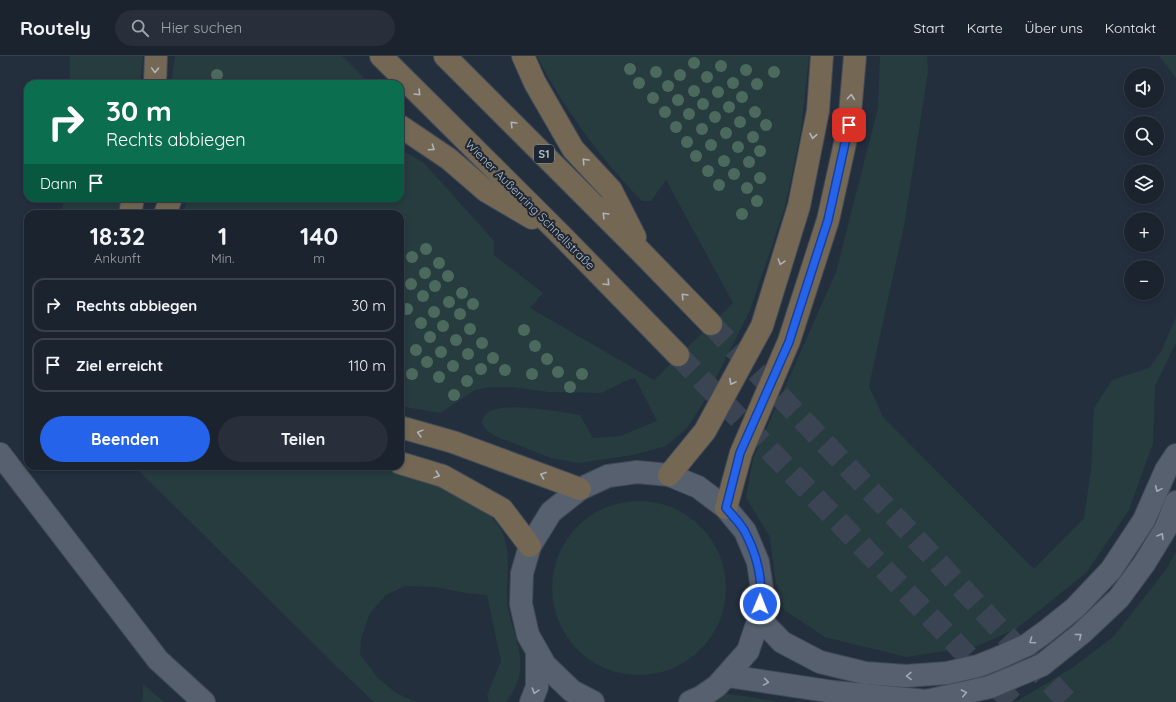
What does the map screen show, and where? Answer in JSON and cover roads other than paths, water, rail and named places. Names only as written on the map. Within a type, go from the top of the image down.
[{"type":"highway","points":[[155,80],[156,56]]},
{"type":"highway","name":"Wiener Außenring Schnellstraße","points":[[380,56],[678,355]]},
{"type":"highway","name":"S1","points":[[445,56],[711,324]]},
{"type":"highway","points":[[522,56],[535,83],[574,149],[611,190],[642,253]]},
{"type":"highway","points":[[669,475],[705,431],[762,326],[799,206],[818,111],[822,56]]},
{"type":"highway","points":[[726,508],[740,453],[789,342],[828,220],[849,125],[855,56]]},
{"type":"highway","points":[[404,129],[449,159],[486,191],[560,235]]},
{"type":"highway","points":[[404,428],[453,442],[580,489]]},
{"type":"highway","points":[[404,464],[443,476],[502,509],[530,546]]},
{"type":"main road","points":[[0,454],[158,660],[204,702]]},
{"type":"main road","points":[[759,618],[782,642],[820,662],[865,673],[906,676],[947,673],[996,660],[1027,645],[1045,632],[1075,608],[1111,570],[1144,520],[1166,470],[1176,455]]},
{"type":"main road","points":[[593,702],[572,691],[545,665],[528,636],[521,604],[522,573],[530,546],[551,512],[580,489],[608,476],[637,472],[669,475],[698,487],[726,508],[745,531],[758,562],[762,589],[759,618],[748,651],[728,676],[701,698],[690,702]]},
{"type":"main road","points":[[728,676],[834,692],[926,701],[990,687],[1042,665],[1082,633],[1119,598],[1152,552],[1166,528],[1176,502]]},
{"type":"main road","points":[[531,702],[537,687],[537,652]]},
{"type":"tunnel","points":[[711,324],[902,524],[1068,702]]},
{"type":"tunnel","points":[[678,355],[1012,702]]}]
